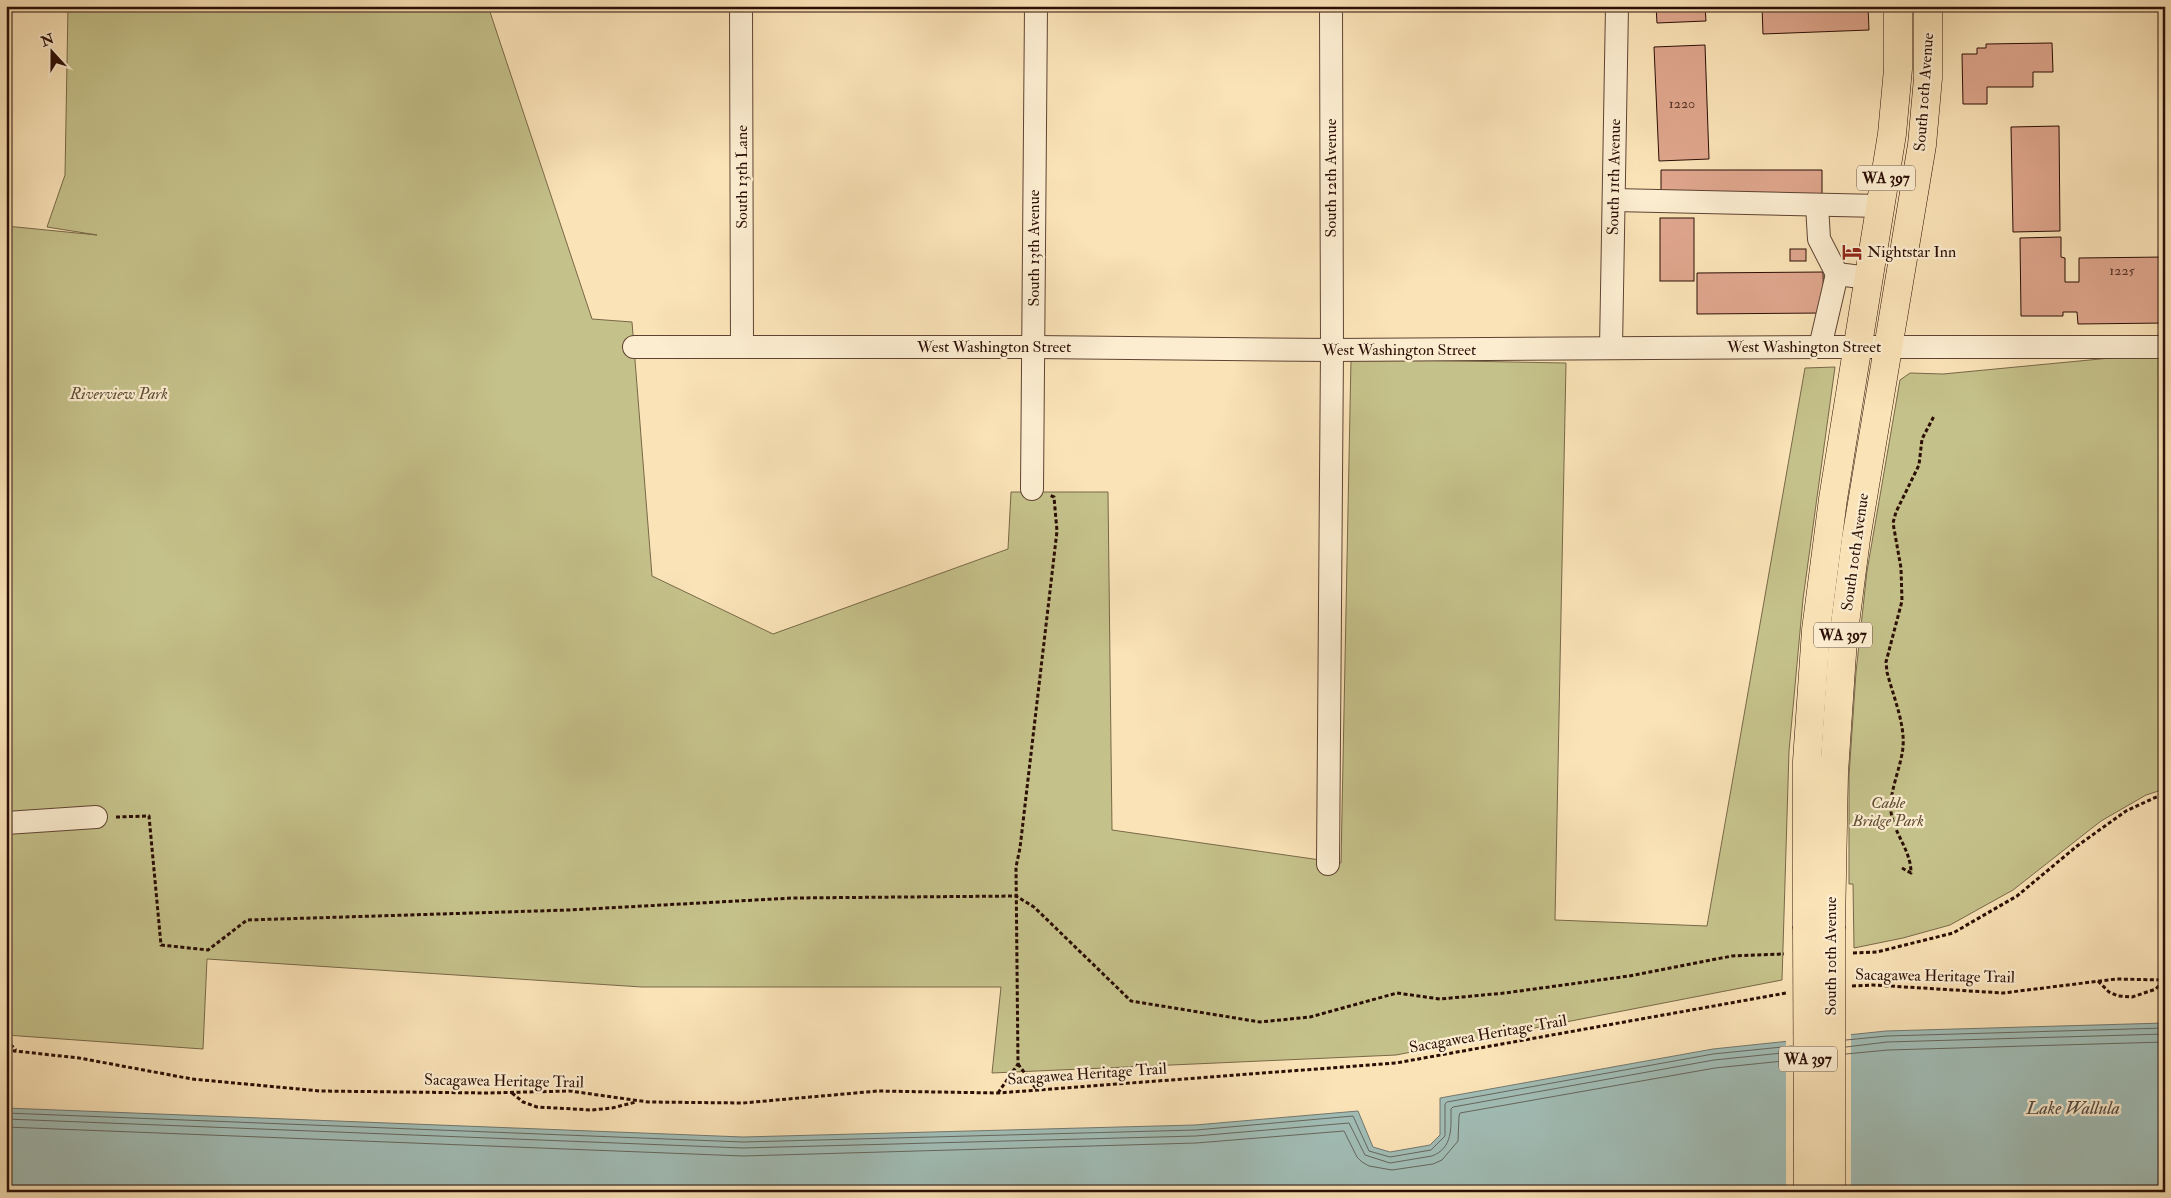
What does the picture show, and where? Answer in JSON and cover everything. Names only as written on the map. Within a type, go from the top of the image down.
[{"type":"main road","name":"South 10th Avenue","points":[[1831,1192],[1819,926],[1807,761],[1813,663],[1826,547],[1881,206],[1896,100],[1898,6]]},
{"type":"main road","name":"South 10th Avenue","points":[[1808,1192],[1819,926],[1834,773],[1840,672],[1855,547],[1922,144],[1928,78],[1928,6]]},
{"type":"street","name":"South 13th Lane","points":[[741,6],[742,347]]},
{"type":"street","name":"South 13th Avenue","points":[[1032,489],[1036,6]]},
{"type":"street","name":"South 12th Avenue","points":[[1328,864],[1332,350],[1331,6]]},
{"type":"street","name":"South 11th Avenue","points":[[1611,348],[1617,6]]},
{"type":"street","points":[[1614,200],[1881,206]]},
{"type":"street","points":[[1817,204],[1819,240],[1837,274],[1820,346]]},
{"type":"street","points":[[1837,274],[1869,278]]},
{"type":"street","name":"West Washington Street","points":[[634,347],[1034,347],[1332,350],[1820,346],[2165,347]]},
{"type":"street","points":[[6,824],[96,817]]},
{"type":"path","points":[[1902,868],[1911,873],[1908,855],[1896,830],[1891,809],[1901,760],[1902,734],[1886,672],[1886,662],[1902,601],[1901,568],[1893,523],[1898,507],[1919,465],[1922,439],[1934,416]]},
{"type":"path","points":[[998,1094],[1018,1064],[1016,867],[1024,816],[1057,531],[1054,497],[1032,489]]},
{"type":"path","points":[[1849,953],[1877,952],[1953,933],[2017,896],[2077,846],[2126,811],[2165,794]]},
{"type":"path","points":[[96,817],[149,816],[161,944],[208,950],[247,920],[569,910],[793,898],[1016,896],[1034,907],[1131,1001],[1260,1022],[1310,1017],[1397,993],[1440,998],[1505,993],[1629,976],[1732,956],[1792,954]]},
{"type":"path","name":"Sacagawea Heritage Trail","points":[[1847,986],[2002,993],[2116,978],[2164,980]]},
{"type":"path","points":[[2097,981],[2118,996],[2132,997],[2156,989],[2164,980]]},
{"type":"path","name":"Sacagawea Heritage Trail","points":[[6,1050],[79,1058],[192,1079],[320,1092],[512,1093],[570,1091],[638,1101],[743,1103],[878,1091],[998,1094],[1396,1063],[1792,992]]},
{"type":"path","points":[[6,1040],[17,1051]]},
{"type":"path","points":[[1018,1064],[1037,1090]]},
{"type":"path","points":[[512,1093],[523,1102],[546,1107],[592,1110],[612,1108],[638,1101]]},
{"type":"green space","name":"Riverview Park","points":[[68,6],[488,6],[592,319],[632,322],[652,576],[773,634],[1008,549],[1011,492],[1108,492],[1112,830],[1341,863],[1351,359],[1566,363],[1555,920],[1707,926],[1805,368],[1835,367],[1803,599],[1789,751],[1782,980],[1396,1055],[992,1073],[1001,987],[642,987],[207,959],[203,1049],[6,1035],[6,226],[97,235],[47,227],[65,175]]},
{"type":"green space","name":"Cable Bridge Park","points":[[2121,357],[2165,357],[2165,789],[2146,795],[2101,821],[2013,890],[1950,925],[1903,938],[1854,948],[1853,884],[1849,884],[1849,776],[1856,672],[1867,571],[1900,380],[1910,373],[1943,374]]},
{"type":"water","name":"Lake Wallula","points":[[2165,1023],[2165,1192],[6,1192],[6,1108],[743,1137],[1195,1125],[1358,1111],[1373,1147],[1390,1152],[1430,1145],[1440,1135],[1440,1098],[1713,1049],[1886,1031]]},
{"type":"pier","points":[[1851,1032],[1851,1192],[1786,1192],[1786,1039]]},
{"type":"building","points":[[1656,6],[1705,6],[1706,21],[1657,23]]},
{"type":"building","points":[[1762,6],[1868,6],[1869,30],[1763,34]]},
{"type":"building","points":[[2052,43],[2053,72],[2033,72],[2033,87],[1987,87],[1987,104],[1963,104],[1962,54],[1977,54],[1977,48],[1986,48],[1986,44]]},
{"type":"building","points":[[1705,45],[1709,159],[1659,161],[1654,47]]},
{"type":"building","points":[[2059,126],[2060,231],[2013,232],[2011,127]]},
{"type":"building","points":[[1661,170],[1822,170],[1822,196],[1661,197]]},
{"type":"building","points":[[1660,218],[1694,218],[1694,281],[1660,281]]},
{"type":"building","points":[[2061,237],[2061,257],[2065,258],[2065,282],[2079,282],[2079,258],[2165,257],[2165,323],[2078,324],[2077,312],[2063,312],[2063,316],[2021,316],[2020,238]]},
{"type":"building","points":[[1790,249],[1806,249],[1806,261],[1790,261]]},
{"type":"building","points":[[1823,272],[1824,313],[1697,314],[1697,273]]},
{"type":"place","name":"Nightstar Inn","points":[[1852,252]]}]
